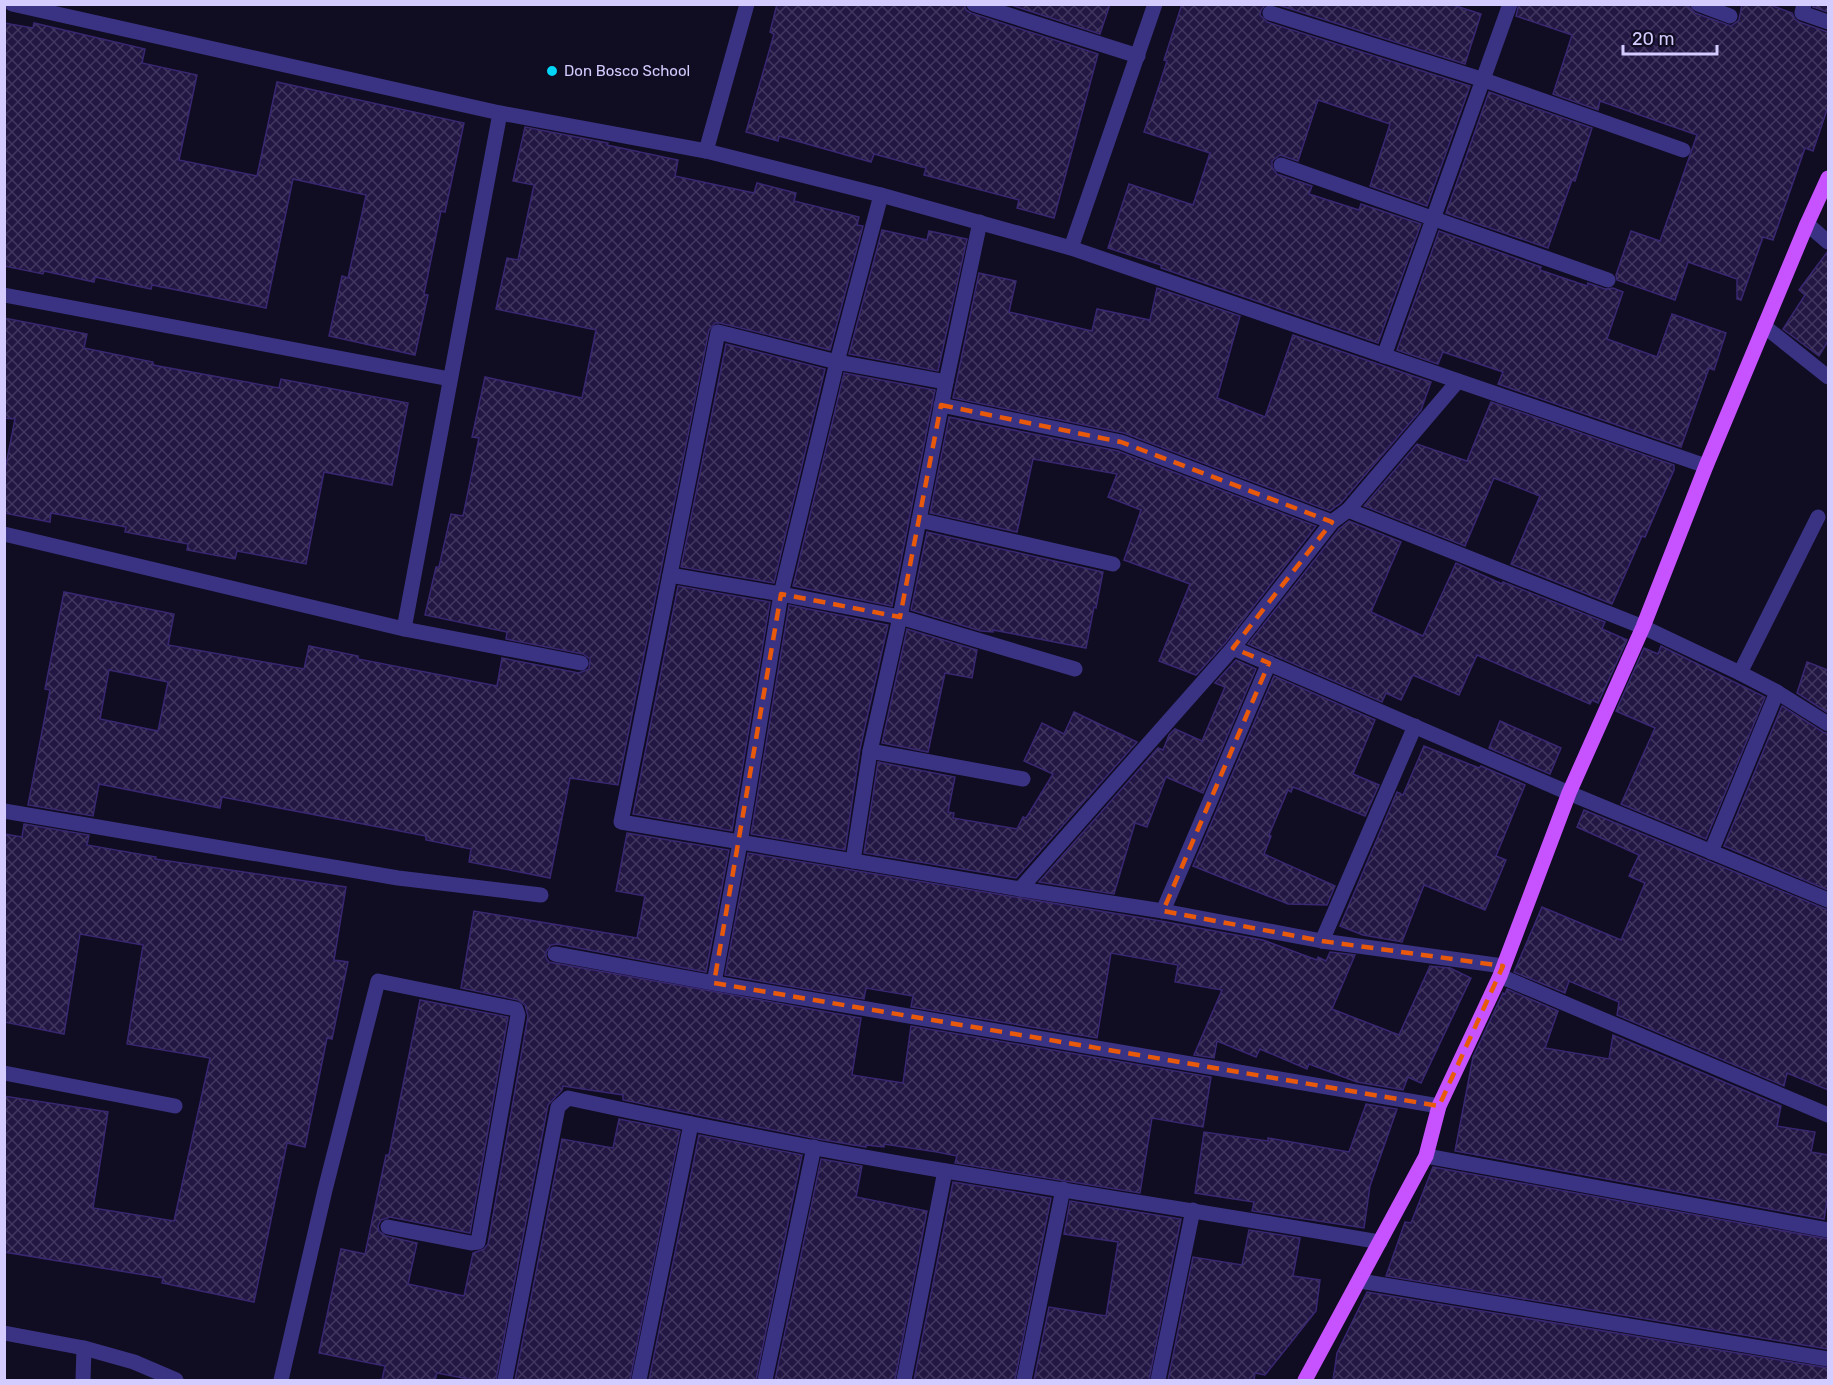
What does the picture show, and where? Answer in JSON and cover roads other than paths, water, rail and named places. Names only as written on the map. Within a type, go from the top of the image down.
[{"type":"main road","points":[[1305,1380],[1426,1156],[1439,1106],[1502,971],[1569,793],[1643,627],[1706,466],[1828,178]]},
{"type":"street","points":[[12,4],[500,112],[706,151],[881,195],[1071,248],[1706,466]]},
{"type":"street","points":[[706,151],[747,4]]},
{"type":"street","points":[[1071,248],[1155,4]]},
{"type":"street","points":[[1384,356],[1510,4]]},
{"type":"street","points":[[1698,4],[1730,15]]},
{"type":"street","points":[[1804,4],[1802,13],[1828,22]]},
{"type":"street","points":[[978,5],[1138,56]]},
{"type":"street","points":[[1270,13],[1484,80],[1683,150]]},
{"type":"street","points":[[404,629],[500,112]]},
{"type":"street","points":[[1281,165],[1608,280]]},
{"type":"street","points":[[714,983],[740,843],[781,594],[837,362],[881,195]]},
{"type":"street","points":[[853,861],[870,751],[900,617],[941,405],[980,222]]},
{"type":"street","points":[[1807,224],[1828,242]]},
{"type":"street","points":[[4,295],[450,379]]},
{"type":"street","points":[[1764,326],[1828,377]]},
{"type":"street","points":[[946,382],[837,362],[718,332],[621,822],[1020,890],[1163,911],[1322,941],[1502,971],[1828,1115]]},
{"type":"street","points":[[1020,890],[1233,648],[1332,522],[1348,510],[1458,381]]},
{"type":"street","points":[[941,405],[1121,442],[1332,522]]},
{"type":"street","points":[[1348,510],[1643,627],[1777,692],[1828,724]]},
{"type":"street","points":[[1740,673],[1818,517]]},
{"type":"street","points":[[920,520],[1113,564]]},
{"type":"street","points":[[4,534],[404,629],[581,663]]},
{"type":"street","points":[[670,575],[900,617],[1075,669]]},
{"type":"street","points":[[1233,648],[1569,793],[1828,900]]},
{"type":"street","points":[[1163,911],[1269,663]]},
{"type":"street","points":[[1711,852],[1777,692]]},
{"type":"street","points":[[1322,941],[1415,726]]},
{"type":"street","points":[[870,751],[1023,779]]},
{"type":"street","points":[[4,811],[398,878],[541,895]]},
{"type":"street","points":[[555,954],[1439,1106]]},
{"type":"street","points":[[281,1380],[325,1190],[378,981],[514,1008],[518,1012],[478,1242],[388,1227]]},
{"type":"street","points":[[4,1073],[175,1106]]},
{"type":"street","points":[[505,1380],[558,1107],[568,1098],[691,1124],[945,1171],[1380,1242]]},
{"type":"street","points":[[639,1380],[691,1124]]},
{"type":"street","points":[[765,1380],[814,1147]]},
{"type":"street","points":[[1426,1156],[1828,1230]]},
{"type":"street","points":[[904,1380],[945,1171]]},
{"type":"street","points":[[1024,1380],[1063,1189]]},
{"type":"street","points":[[1158,1380],[1193,1210]]},
{"type":"street","points":[[1360,1281],[1828,1359]]},
{"type":"street","points":[[4,1333],[84,1348],[134,1362],[176,1380]]},
{"type":"street","points":[[83,1380],[84,1348]]},
{"type":"place","name":"Don Bosco School","points":[[552,71]]}]
